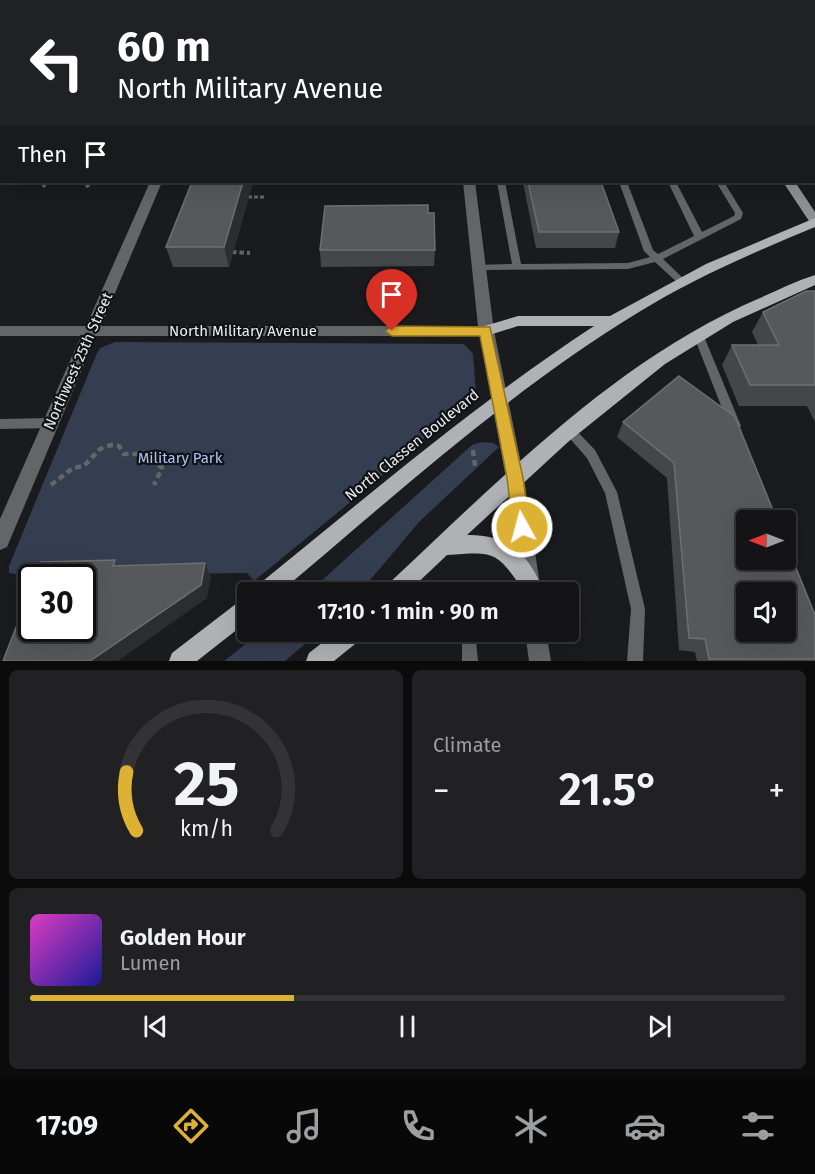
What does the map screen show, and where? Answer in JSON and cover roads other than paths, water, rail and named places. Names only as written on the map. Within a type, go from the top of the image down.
[{"type":"main road","points":[[790,183],[815,222]]},
{"type":"main road","name":"North Classen Boulevard","points":[[277,582],[500,400],[612,321],[682,282],[741,253],[815,222]]},
{"type":"main road","points":[[405,582],[569,430],[636,377],[698,334],[753,306],[815,280]]},
{"type":"main road","points":[[486,331],[518,321],[612,321]]},
{"type":"main road","points":[[443,546],[489,545],[507,552],[513,557],[527,582]]},
{"type":"main road","points":[[180,661],[237,616]]},
{"type":"main road","points":[[326,659],[342,642]]},
{"type":"street","name":"Northwest 25th Street","points":[[0,541],[156,183]]},
{"type":"street","points":[[469,183],[486,331],[515,478],[529,582]]},
{"type":"street","name":"North Military Avenue","points":[[0,331],[486,331]]},
{"type":"street","points":[[537,642],[540,661]]},
{"type":"lane","points":[[501,183],[517,267]]},
{"type":"lane","points":[[623,183],[649,251],[682,282]]},
{"type":"lane","points":[[672,183],[699,236]]},
{"type":"lane","points":[[478,267],[628,266],[656,259],[738,217],[739,213],[721,183]]},
{"type":"lane","points":[[698,334],[738,433]]},
{"type":"lane","points":[[0,424],[51,423]]},
{"type":"lane","points":[[569,430],[591,454],[610,492],[638,609],[635,661]]},
{"type":"lane","points":[[469,642],[470,661]]},
{"type":"park label","name":"Military Park","points":[[180,458]]}]
